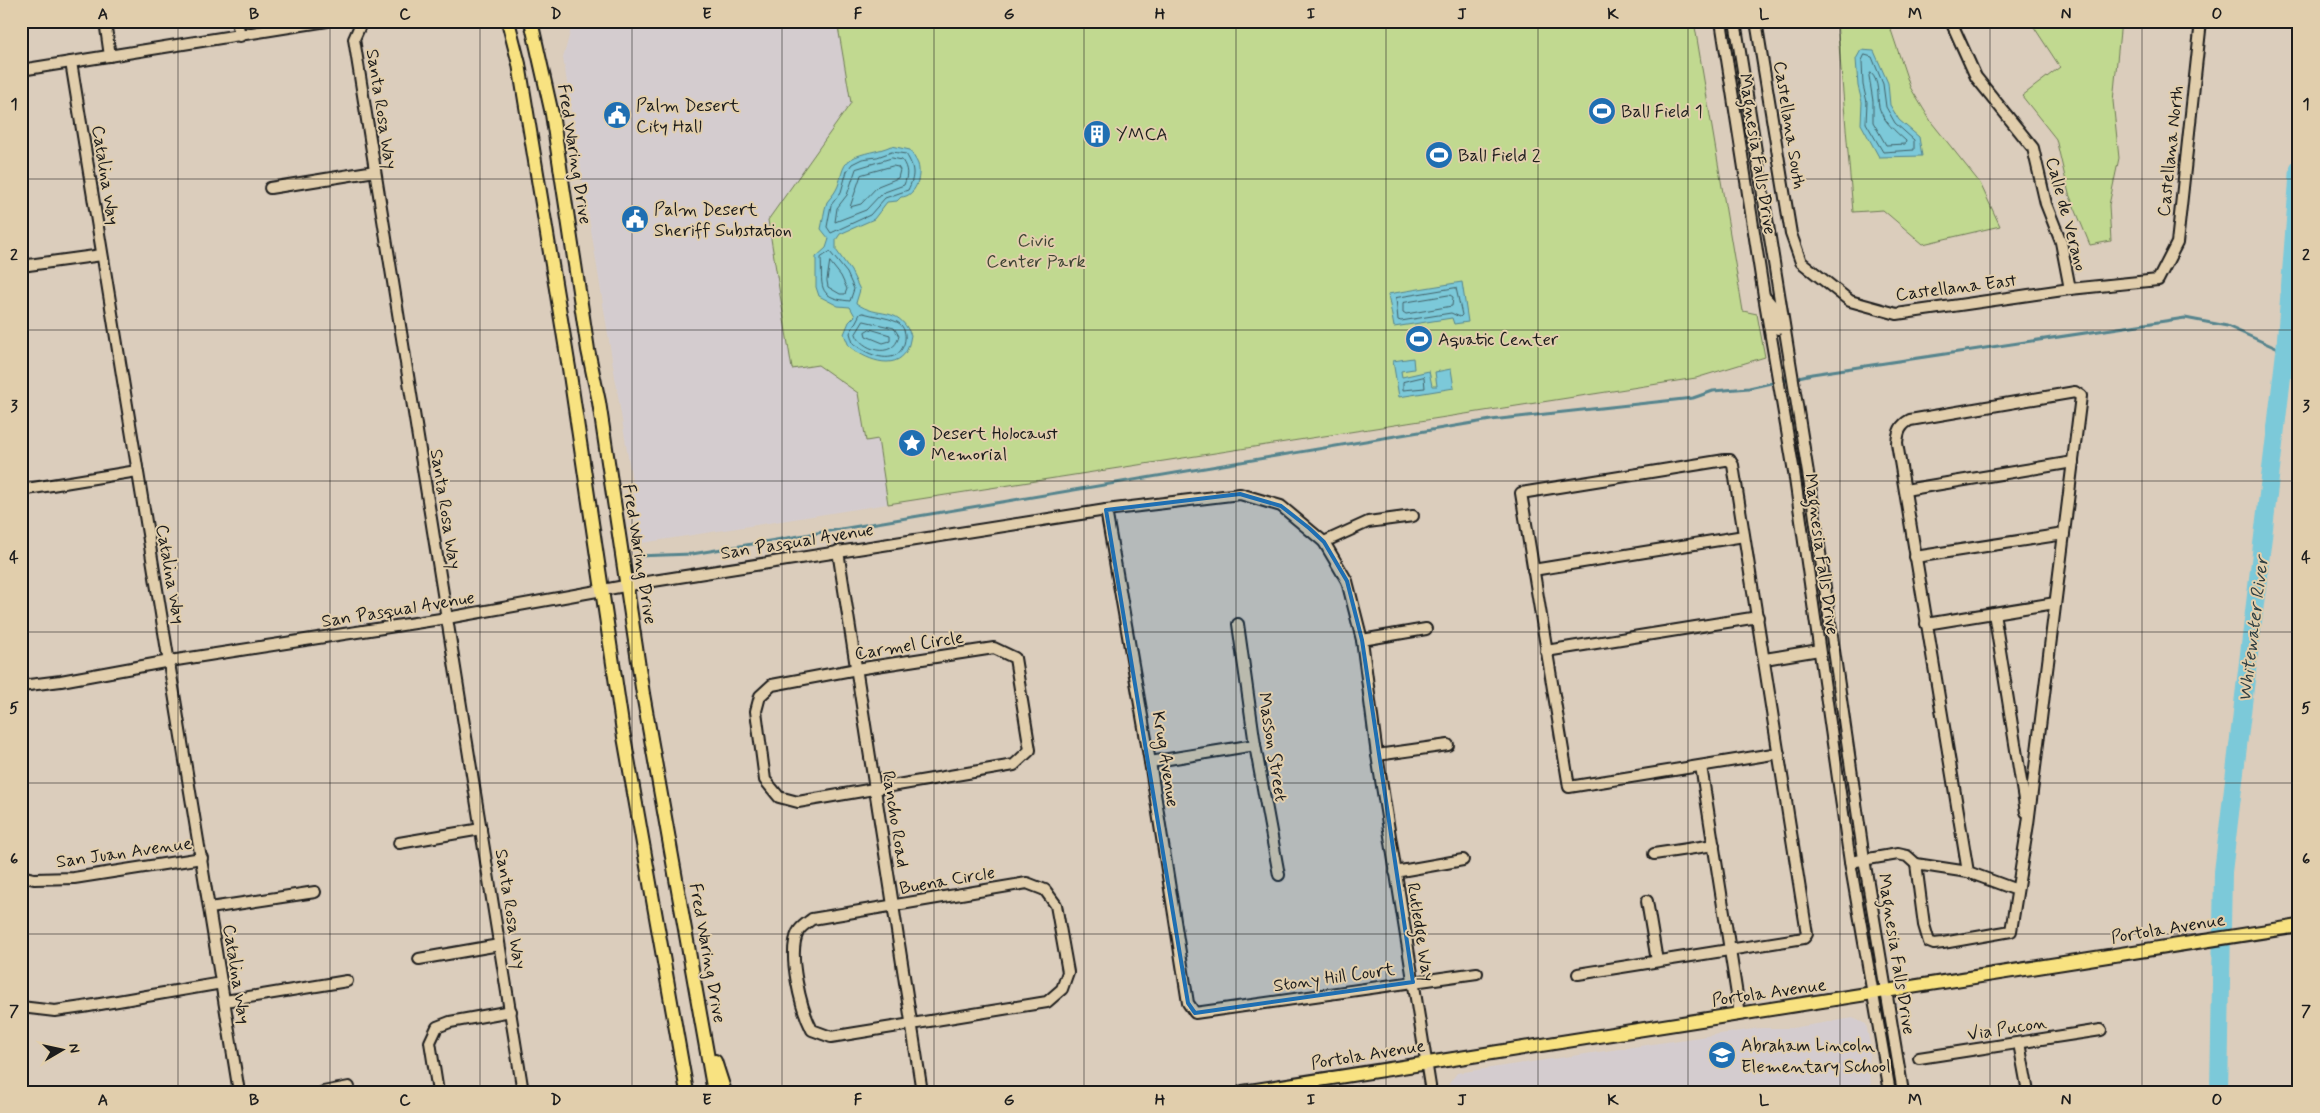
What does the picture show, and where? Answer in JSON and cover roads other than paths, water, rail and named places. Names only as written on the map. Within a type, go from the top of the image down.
[{"type":"main road","points":[[508,21],[522,82],[569,368],[623,731],[687,1092]]},
{"type":"main road","name":"Fred Waring Drive","points":[[531,21],[552,114],[643,694],[714,1092]]},
{"type":"main road","name":"Portola Avenue","points":[[1243,1092],[1292,1088],[1427,1062],[1886,992],[2299,926]]},
{"type":"main road","points":[[703,1022],[725,1092]]},
{"type":"street","points":[[105,21],[110,56]]},
{"type":"street","points":[[237,21],[240,36]]},
{"type":"street","points":[[21,70],[327,21]]},
{"type":"street","name":"Santa Rosa Way","points":[[362,21],[354,39],[523,1092]]},
{"type":"street","name":"Magnesia Falls Drive","points":[[1721,21],[1782,398],[1850,862],[1890,1092]]},
{"type":"street","name":"Magnesia Falls Drive","points":[[1735,21],[1835,648],[1864,859],[1903,1092]]},
{"type":"street","name":"Castellana South","points":[[1756,21],[1791,234]]},
{"type":"street","name":"Calle de Verano","points":[[1953,21],[1976,77],[2033,148],[2046,204],[2061,242],[2070,289]]},
{"type":"street","name":"Castellana North","points":[[2158,280],[2177,243],[2200,21]]},
{"type":"street","name":"Catalina Way","points":[[72,62],[239,1092]]},
{"type":"street","points":[[270,188],[375,171]]},
{"type":"street","name":"Castellana East","points":[[1791,234],[1801,262],[1850,300],[1897,314],[2070,289],[2158,280]]},
{"type":"street","points":[[21,266],[102,255]]},
{"type":"street","points":[[1764,296],[1772,305],[1781,344],[1789,355]]},
{"type":"street","points":[[1916,864],[1926,936],[1929,942],[1934,944],[2011,931],[2028,824],[2081,396],[2075,392],[1910,420],[1904,423],[1898,433],[1897,442],[1915,557],[1968,872]]},
{"type":"street","points":[[1578,974],[1804,938],[1807,934],[1765,658],[1744,536],[1734,465],[1730,460],[1520,493],[1569,787],[1779,753]]},
{"type":"street","points":[[1905,490],[2072,462]]},
{"type":"street","points":[[21,490],[137,471]]},
{"type":"street","name":"San Pasqual Avenue","points":[[21,686],[447,618],[627,585],[838,551],[1106,510],[1240,494],[1281,506],[1324,542],[1347,581],[1362,640],[1381,778]]},
{"type":"street","name":"Krug Avenue","points":[[1106,510],[1150,762],[1188,1003],[1195,1013]]},
{"type":"street","points":[[1324,542],[1368,522],[1413,516]]},
{"type":"street","points":[[1915,557],[2064,534]]},
{"type":"street","points":[[1533,570],[1744,536]]},
{"type":"street","name":"Rancho Road","points":[[838,551],[922,1092]]},
{"type":"street","points":[[1926,624],[2055,604]]},
{"type":"street","points":[[1994,614],[2028,824]]},
{"type":"street","points":[[1546,651],[1758,617]]},
{"type":"street","name":"Masson Street","points":[[1238,624],[1255,745],[1279,876]]},
{"type":"street","points":[[1362,640],[1426,629]]},
{"type":"street","name":"Carmel Circle","points":[[994,648],[1015,658],[1030,750],[1014,766],[876,789],[798,802],[779,797],[765,780],[756,711],[760,696],[772,685],[857,669],[994,648]]},
{"type":"street","points":[[1765,658],[1819,650]]},
{"type":"street","points":[[1150,762],[1255,745]]},
{"type":"street","points":[[1377,755],[1448,745]]},
{"type":"street","points":[[1701,766],[1740,1014]]},
{"type":"street","name":"Rutledge Way","points":[[1381,778],[1431,1092]]},
{"type":"street","points":[[400,843],[481,829]]},
{"type":"street","points":[[1654,854],[1714,845]]},
{"type":"street","points":[[1850,862],[1898,854],[1907,856],[1916,864],[1968,872],[2017,890]]},
{"type":"street","name":"San Juan Avenue","points":[[21,876],[34,879],[74,878],[202,858]]},
{"type":"street","points":[[1395,872],[1463,860]]},
{"type":"street","name":"Buena Circle","points":[[1027,883],[1044,890],[1056,905],[1068,972],[1062,989],[1046,1002],[910,1024],[831,1037],[812,1030],[804,1014],[793,949],[798,931],[812,919],[1027,883]]},
{"type":"street","points":[[210,908],[315,892]]},
{"type":"street","points":[[1647,901],[1657,961]]},
{"type":"street","points":[[419,959],[499,945]]},
{"type":"street","name":"Stony Hill Court","points":[[1195,1013],[1477,973]]},
{"type":"street","points":[[224,1002],[347,982]]},
{"type":"street","points":[[21,1007],[54,1011],[222,983]]},
{"type":"street","points":[[438,1092],[430,1042],[437,1027],[450,1022],[511,1011]]},
{"type":"street","name":"Via Pucon","points":[[1919,1058],[2101,1030]]},
{"type":"street","points":[[2019,1042],[2028,1092]]},
{"type":"street","points":[[323,1092],[349,1087]]},
{"type":"water","points":[[1861,50],[1874,51],[1888,83],[1890,105],[1899,120],[1919,137],[1922,156],[1879,157],[1861,124],[1862,102],[1858,86],[1856,59]]},
{"type":"water","points":[[891,146],[910,150],[917,162],[919,175],[914,190],[897,201],[887,202],[874,219],[840,234],[836,240],[836,250],[851,271],[860,290],[856,303],[872,311],[900,319],[906,325],[911,335],[908,348],[902,357],[895,361],[887,362],[870,359],[849,346],[844,334],[849,322],[855,316],[850,307],[838,306],[819,296],[816,287],[816,257],[826,248],[829,239],[821,229],[824,212],[827,202],[838,186],[847,162],[866,153]]},
{"type":"water","points":[[1462,282],[1468,322],[1454,324],[1452,318],[1394,327],[1388,294]]},
{"type":"water","points":[[1413,358],[1414,369],[1401,371],[1402,377],[1429,371],[1432,386],[1437,386],[1435,372],[1451,369],[1454,388],[1399,397],[1393,361]]},
{"type":"waterway","name":"Whitewater River","points":[[2219,1092],[2223,872],[2285,352],[2299,168]]},
{"type":"waterway","points":[[636,556],[692,554],[1491,420],[1693,398],[1713,391],[1749,388],[1812,374],[2185,318],[2227,326],[2285,352]]},
{"type":"place","name":"Ball Field 1","points":[[1602,111]]},
{"type":"place","name":"Palm Desert City Hall","points":[[617,115]]},
{"type":"place","name":"YMCA","points":[[1097,134]]},
{"type":"place","name":"Ball Field 2","points":[[1439,155]]},
{"type":"place","name":"Palm Desert Sheriff Substation","points":[[635,219]]},
{"type":"place","name":"Aquatic Center","points":[[1419,339]]},
{"type":"place","name":"Desert Holocaust Memorial","points":[[912,443]]},
{"type":"place","name":"Abraham Lincoln Elementary School","points":[[1722,1055]]},
{"type":"park label","name":"Civic Center Park","points":[[1036,250]]}]
